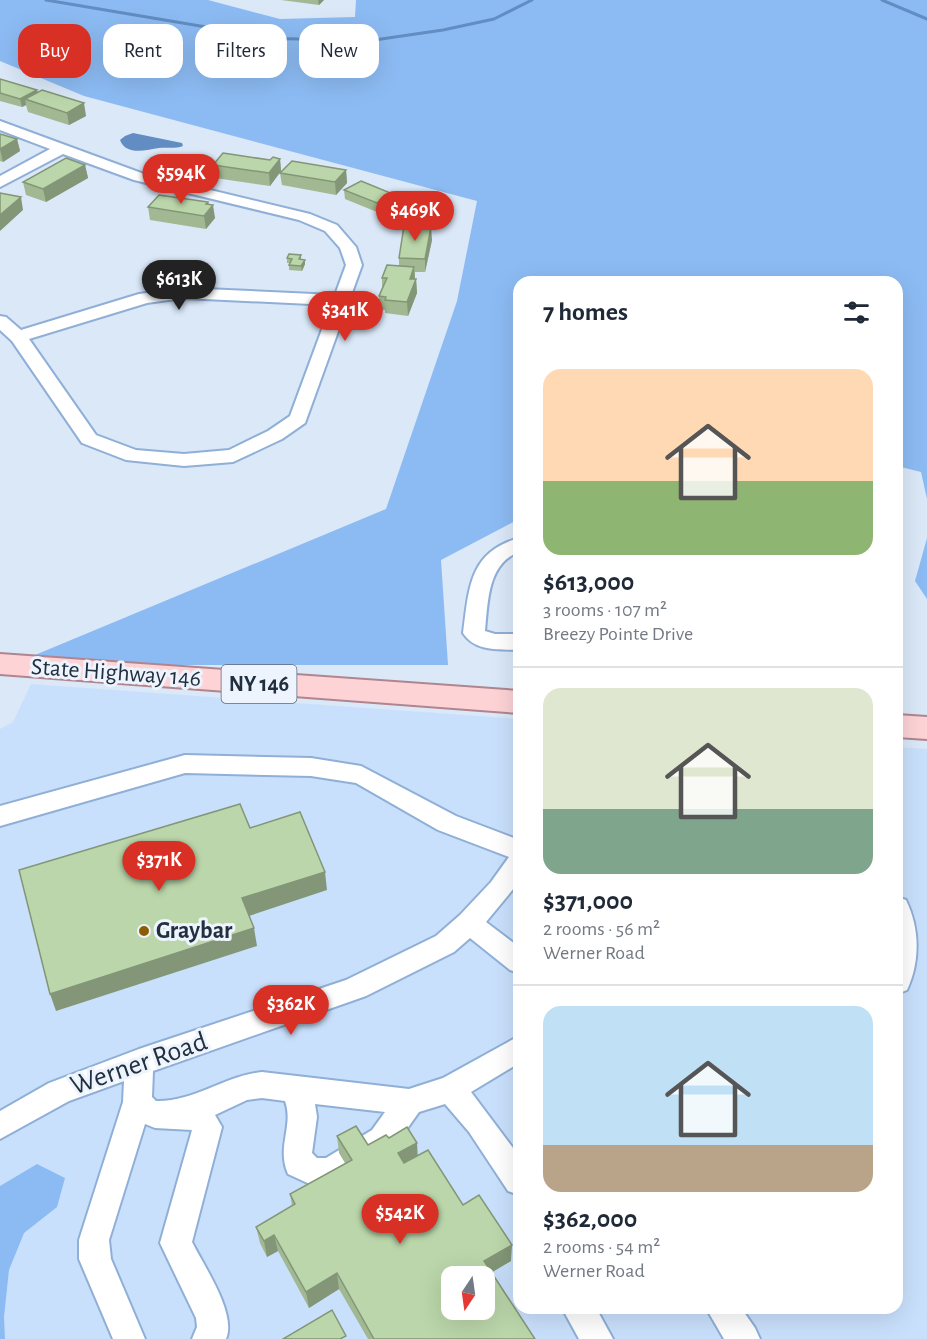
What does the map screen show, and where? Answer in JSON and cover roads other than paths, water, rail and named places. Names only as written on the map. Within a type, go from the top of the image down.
[{"type":"main road","name":"State Highway 146","points":[[0,664],[513,702]]},
{"type":"main road","points":[[903,726],[927,728]]},
{"type":"street","points":[[0,125],[139,177],[304,217],[331,228],[348,247],[354,265],[298,419],[275,435],[232,456],[184,460],[133,456],[89,439],[18,337],[0,321]]},
{"type":"street","points":[[0,182],[61,149]]},
{"type":"street","points":[[18,337],[145,298],[183,292],[342,300]]},
{"type":"street","points":[[513,548],[494,557],[482,573],[474,633],[477,638],[485,640],[513,642]]},
{"type":"street","points":[[0,816],[185,764],[311,767],[361,775],[447,823],[513,848]]},
{"type":"street","name":"Werner Road","points":[[0,1126],[59,1092],[139,1062],[356,988],[445,944],[469,923],[500,890],[513,871]]},
{"type":"street","points":[[469,923],[513,957]]},
{"type":"street","points":[[903,938],[903,953]]},
{"type":"street","points":[[178,1114],[217,1101],[243,1087],[262,1085],[409,1102],[451,1089],[513,1052]]},
{"type":"street","points":[[129,1339],[94,1259],[94,1240],[137,1102],[139,1062]]},
{"type":"street","points":[[294,1089],[302,1100],[304,1111],[295,1150],[298,1164],[314,1172],[329,1172],[382,1140],[409,1102]]},
{"type":"street","points":[[451,1089],[479,1123],[513,1172]]},
{"type":"street","points":[[137,1102],[145,1112],[155,1115],[178,1114],[201,1118],[207,1127],[176,1243],[212,1316],[213,1332],[208,1339]]},
{"type":"street","points":[[582,1314],[597,1339]]},
{"type":"street","points":[[726,1314],[744,1339]]},
{"type":"waterway","points":[[46,0],[218,29],[233,38],[301,39],[347,44],[443,30],[494,19],[532,0]]},
{"type":"waterway","points":[[882,0],[927,19]]},
{"type":"place","name":"Graybar","points":[[144,931]]}]
